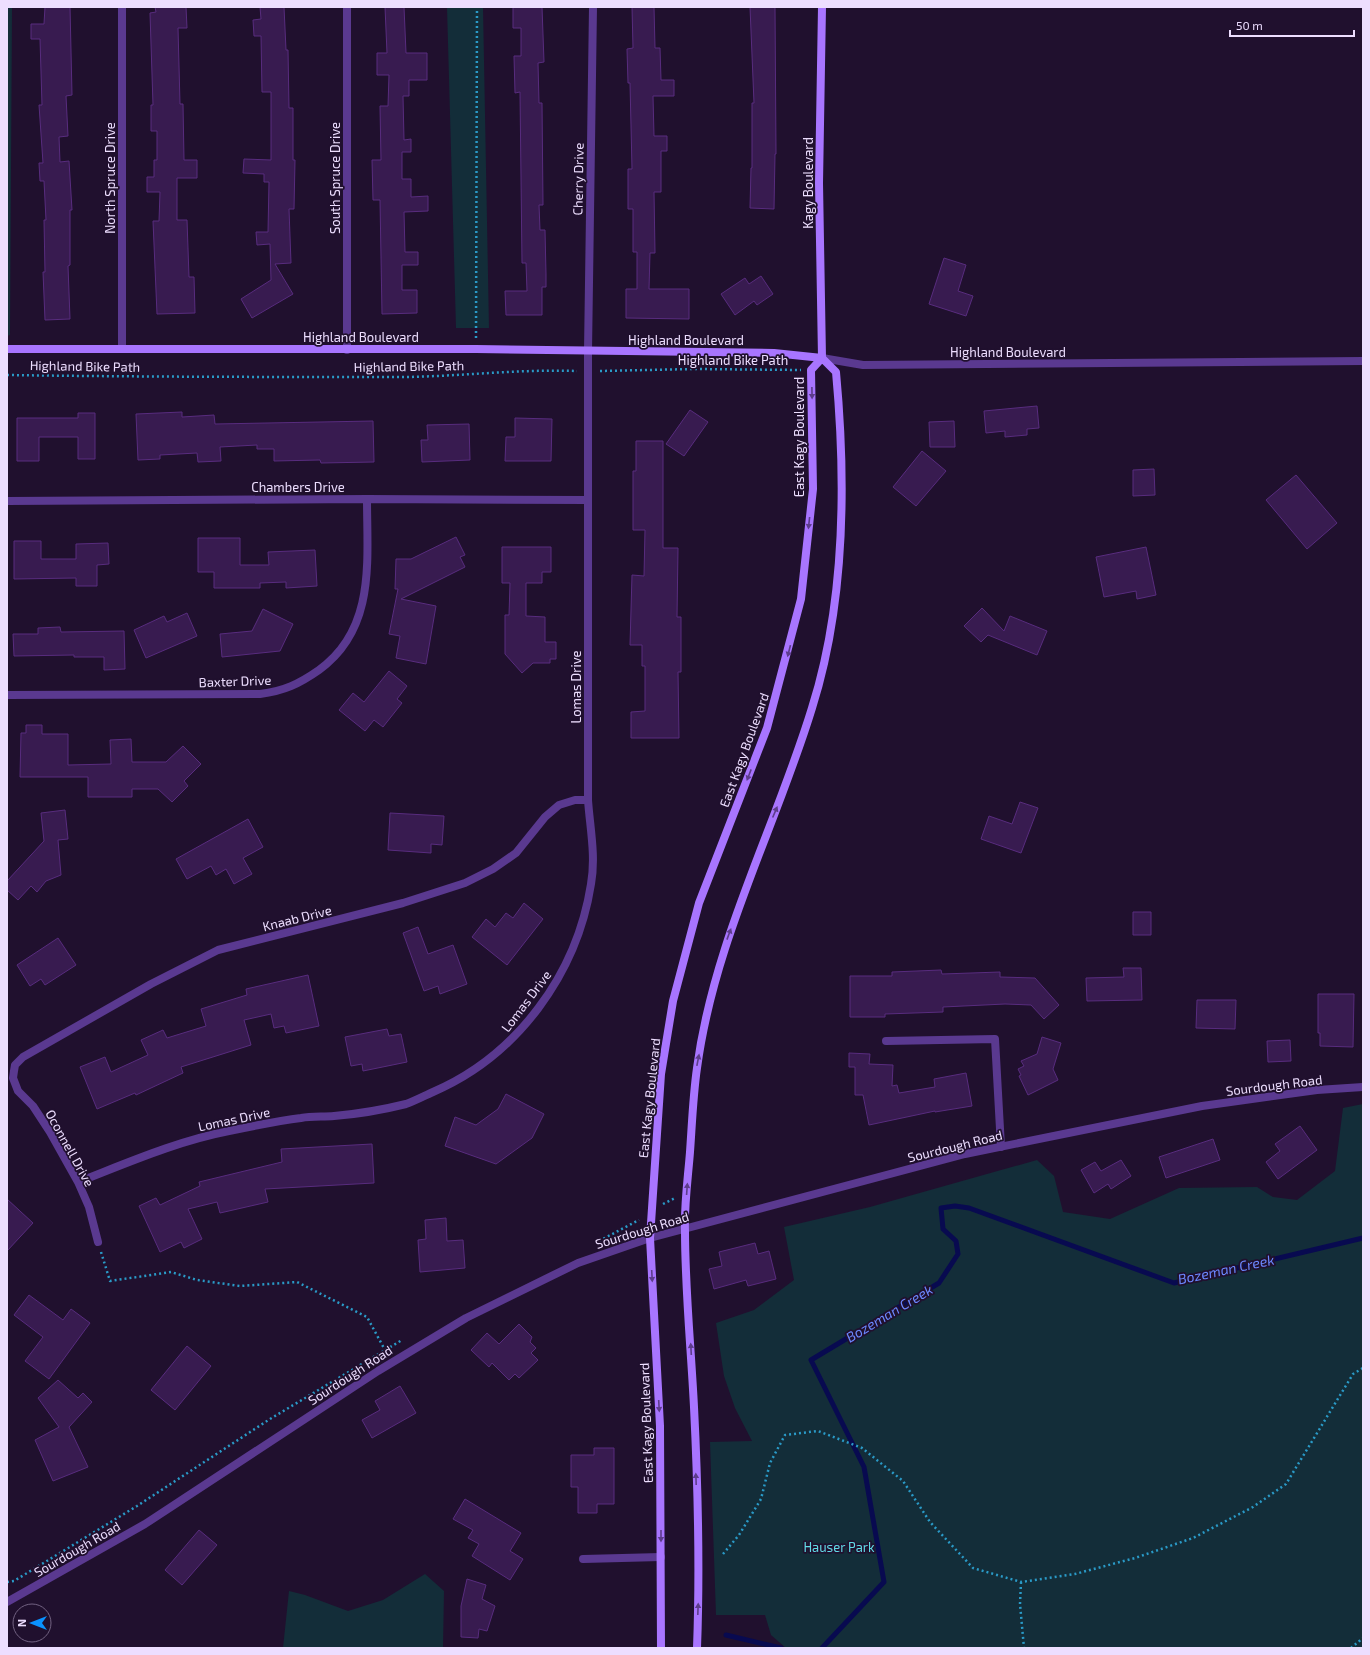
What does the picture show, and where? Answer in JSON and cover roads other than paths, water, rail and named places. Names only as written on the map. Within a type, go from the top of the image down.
[{"type":"main road","name":"Kagy Boulevard","points":[[822,7],[819,183],[822,358]]},
{"type":"main road","name":"Highland Boulevard","points":[[7,348],[347,350],[476,349],[774,353],[822,358]]},
{"type":"main road","name":"East Kagy Boulevard","points":[[661,1648],[660,1426],[650,1238],[661,1074],[673,1001],[699,903],[767,728],[801,599],[813,489],[811,370],[822,358]]},
{"type":"main road","points":[[697,1648],[699,1586],[695,1427],[684,1228],[696,1068],[724,947],[764,839],[786,787],[813,706],[826,652],[835,605],[841,502],[839,400],[836,372],[822,358]]},
{"type":"street","name":"North Spruce Drive","points":[[122,7],[122,349]]},
{"type":"street","name":"South Spruce Drive","points":[[347,7],[347,350]]},
{"type":"street","name":"Cherry Drive","points":[[588,351],[593,7]]},
{"type":"street","name":"Lomas Drive","points":[[78,1182],[162,1149],[227,1131],[303,1117],[364,1113],[408,1103],[448,1086],[471,1072],[491,1057],[526,1024],[558,982],[581,927],[591,884],[594,861],[588,800],[588,351]]},
{"type":"street","name":"Highland Boulevard","points":[[822,358],[863,365],[1363,361]]},
{"type":"street","name":"Chambers Drive","points":[[7,501],[367,499],[588,500]]},
{"type":"street","name":"Baxter Drive","points":[[7,694],[260,694],[281,691],[303,682],[327,664],[345,644],[356,628],[363,605],[367,574],[367,499]]},
{"type":"street","name":"Knaab Drive","points":[[14,1071],[15,1065],[36,1048],[151,984],[218,950],[403,903],[465,883],[493,869],[516,853],[544,817],[559,805],[575,800],[588,800]]},
{"type":"street","points":[[886,1041],[995,1039],[1000,1147]]},
{"type":"street","name":"Oconnell Drive","points":[[14,1071],[13,1078],[18,1091],[33,1106],[50,1132],[78,1182],[89,1207],[98,1242]]},
{"type":"street","name":"Sourdough Road","points":[[7,1602],[102,1550],[151,1520],[378,1371],[466,1318],[578,1263],[684,1228],[966,1154],[1202,1106],[1317,1090],[1363,1087]]},
{"type":"street","points":[[583,1559],[661,1558]]},
{"type":"waterway","name":"Bozeman Creek","points":[[822,1648],[884,1582],[864,1467],[811,1360],[939,1283],[958,1254],[956,1241],[943,1229],[941,1208],[955,1206],[969,1208],[1174,1283],[1363,1238]]},
{"type":"waterway","name":"Bozeman Creek","points":[[726,1635],[781,1648]]},
{"type":"park label","name":"Hauser Park","points":[[839,1547]]}]
